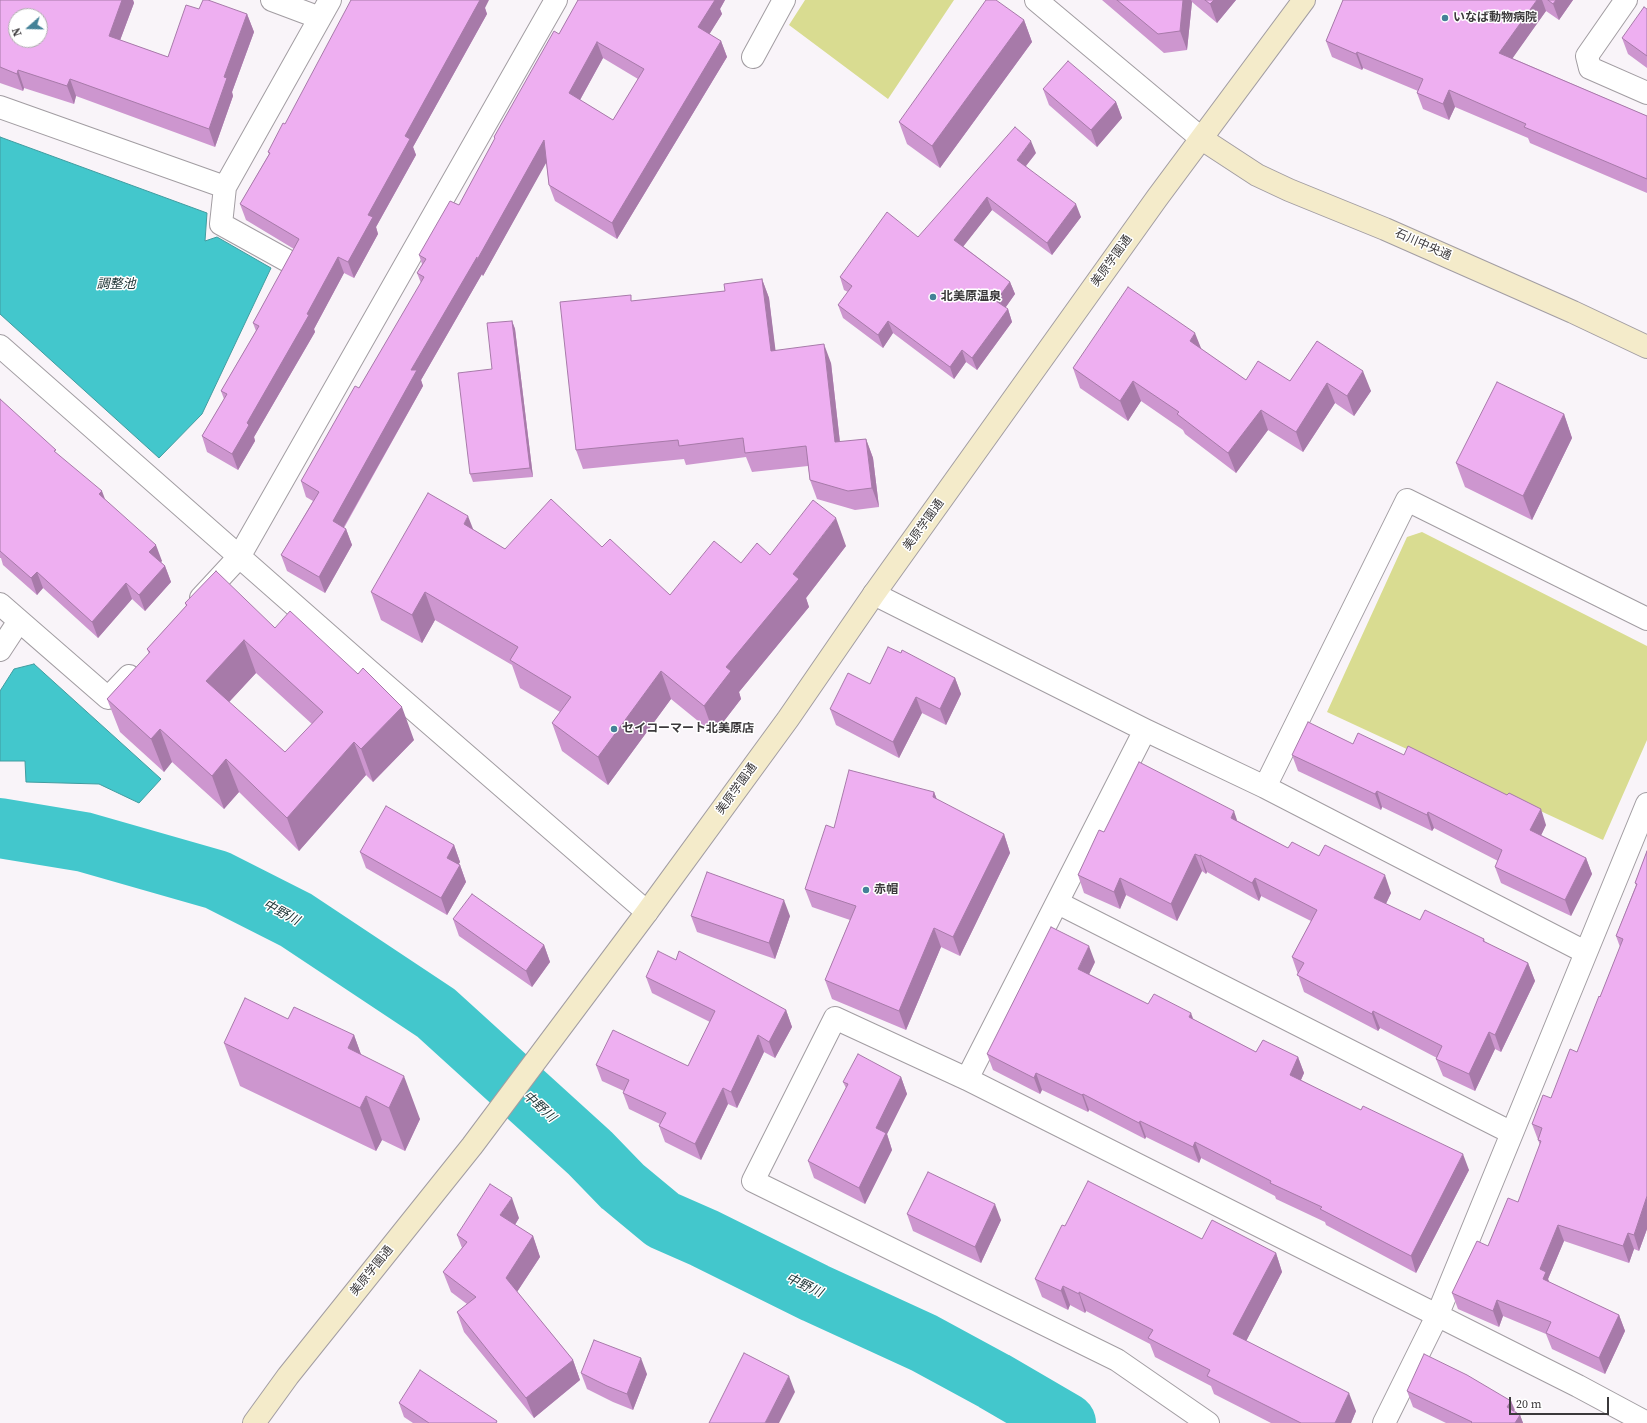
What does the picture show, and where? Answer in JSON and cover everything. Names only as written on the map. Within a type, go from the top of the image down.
[{"type":"street","points":[[272,0],[325,9],[225,187],[221,224],[286,260]]},
{"type":"street","points":[[187,614],[239,557],[556,0]]},
{"type":"street","points":[[753,57],[784,0]]},
{"type":"street","points":[[1036,0],[1202,139]]},
{"type":"street","name":"美原学園通","points":[[254,1423],[288,1376],[472,1146],[647,912],[788,719],[874,594],[1157,198],[1304,0]]},
{"type":"street","points":[[1626,0],[1587,56],[1590,68],[1647,94]]},
{"type":"street","points":[[0,107],[225,187]]},
{"type":"street","name":"石川中央通","points":[[1202,139],[1257,175],[1289,190],[1385,228],[1573,312],[1647,347]]},
{"type":"street","points":[[0,346],[239,557],[647,912]]},
{"type":"street","points":[[1265,787],[1407,500],[1647,619]]},
{"type":"street","points":[[874,594],[1145,730],[1265,787],[1586,952]]},
{"type":"street","points":[[0,604],[108,698],[140,664]]},
{"type":"street","points":[[0,650],[19,621]]},
{"type":"street","points":[[967,1079],[1145,730]]},
{"type":"street","points":[[1384,1423],[1437,1316],[1647,804]]},
{"type":"street","points":[[1058,903],[1512,1133]]},
{"type":"street","points":[[1208,1423],[1117,1360],[753,1181],[834,1018],[967,1079],[1578,1386],[1647,1423]]},
{"type":"green space","points":[[805,0],[954,0],[888,99],[789,25]]},
{"type":"green space","points":[[1422,532],[1647,646],[1647,740],[1603,840],[1327,712],[1407,537]]},
{"type":"water","name":"調整池","points":[[0,137],[207,213],[205,241],[217,237],[271,268],[202,414],[159,458],[0,314]]},
{"type":"water","points":[[34,664],[161,779],[139,803],[99,784],[26,782],[25,761],[0,761],[0,691],[14,669]]},
{"type":"building","points":[[0,0],[122,0],[109,36],[168,57],[186,5],[199,9],[203,0],[208,0],[247,14],[224,77],[227,78],[209,129],[70,79],[67,86],[18,70],[17,74],[0,67]]},
{"type":"building","points":[[351,0],[480,0],[405,136],[410,139],[368,215],[373,217],[348,262],[338,257],[307,314],[309,315],[247,423],[249,425],[232,454],[202,436],[227,394],[221,391],[259,326],[253,323],[299,239],[240,204],[270,153],[268,152],[283,123],[285,124]]},
{"type":"building","points":[[578,0],[715,0],[698,27],[721,41],[612,223],[549,185],[544,140],[477,260],[477,257],[411,370],[417,370],[333,521],[346,529],[319,577],[281,555],[319,492],[301,481],[355,386],[359,388],[424,277],[417,273],[426,259],[419,255],[450,201],[459,205],[495,138],[494,137],[554,31],[559,34]],"holes":[[[597,42],[644,69],[613,120],[569,93]]]},
{"type":"building","points":[[986,0],[996,0],[1024,20],[932,146],[899,122]]},
{"type":"building","points":[[1117,0],[1183,0],[1180,31],[1158,34]]},
{"type":"building","points":[[1205,0],[1214,0],[1210,4]]},
{"type":"building","points":[[1343,0],[1537,0],[1499,53],[1647,116],[1647,179],[1524,127],[1526,124],[1449,90],[1443,104],[1417,93],[1423,79],[1326,41]]},
{"type":"building","points":[[1548,0],[1556,0],[1553,4]]},
{"type":"building","points":[[1644,7],[1647,9],[1647,56],[1622,38]]},
{"type":"building","points":[[1068,61],[1116,102],[1091,130],[1043,89]]},
{"type":"building","name":"北美原温泉","points":[[1015,127],[1031,141],[1017,160],[1076,204],[1047,243],[987,197],[954,240],[1010,282],[996,301],[1008,309],[972,358],[962,350],[950,367],[888,321],[878,335],[838,305],[852,286],[840,277],[887,212],[918,237]]},
{"type":"building","points":[[762,279],[771,351],[824,344],[835,442],[866,439],[872,488],[848,491],[810,480],[806,446],[745,453],[743,438],[679,446],[678,440],[576,450],[560,302],[631,295],[631,301],[725,291],[724,284]]},
{"type":"building","points":[[1128,287],[1195,333],[1190,341],[1246,380],[1258,361],[1290,381],[1317,341],[1363,371],[1347,396],[1327,383],[1296,432],[1261,410],[1228,453],[1177,414],[1179,412],[1133,381],[1120,401],[1073,368]]},
{"type":"building","points":[[512,321],[530,468],[470,474],[458,373],[492,369],[487,323]]},
{"type":"building","points":[[1497,382],[1564,414],[1523,496],[1456,463]]},
{"type":"building","points":[[0,399],[56,450],[54,451],[102,491],[99,494],[156,545],[149,552],[165,566],[139,595],[126,583],[92,622],[37,572],[31,578],[0,551]]},
{"type":"building","points":[[428,493],[468,516],[464,524],[505,549],[551,499],[602,547],[610,539],[670,595],[714,541],[741,563],[757,543],[770,555],[813,500],[836,518],[793,574],[799,579],[726,667],[731,671],[704,706],[661,671],[598,757],[552,723],[571,697],[510,660],[518,647],[425,592],[412,615],[371,592]]},
{"type":"building","points":[[216,571],[275,628],[290,611],[358,674],[363,668],[402,707],[361,749],[354,742],[287,818],[226,759],[212,776],[160,729],[151,739],[107,699],[150,652],[147,649],[187,605],[185,603]],"holes":[[[244,640],[323,712],[285,752],[206,681]]]},
{"type":"building","points":[[888,647],[901,653],[902,650],[955,678],[940,709],[916,697],[893,742],[830,709],[848,673],[870,684]]},
{"type":"building","points":[[1308,722],[1353,744],[1358,733],[1404,755],[1408,746],[1507,795],[1509,793],[1541,809],[1530,830],[1586,858],[1565,900],[1495,867],[1502,850],[1428,812],[1427,815],[1377,791],[1375,794],[1292,755]]},
{"type":"building","points":[[1139,762],[1234,811],[1231,818],[1288,848],[1292,842],[1319,856],[1325,845],[1385,875],[1374,898],[1420,920],[1425,910],[1484,939],[1483,941],[1528,963],[1495,1035],[1489,1032],[1469,1074],[1436,1059],[1442,1046],[1373,1011],[1372,1014],[1297,975],[1304,963],[1292,957],[1317,910],[1255,878],[1252,883],[1200,855],[1195,854],[1171,904],[1120,878],[1114,892],[1078,875],[1099,830],[1104,832]]},
{"type":"building","points":[[849,770],[934,792],[933,797],[1004,834],[953,937],[934,928],[899,1011],[825,980],[856,906],[805,889],[826,825],[834,828]]},
{"type":"building","points":[[386,806],[454,845],[447,858],[460,865],[441,898],[360,852]]},
{"type":"building","points":[[1647,851],[1647,1196],[1634,1235],[1628,1233],[1623,1246],[1558,1225],[1540,1269],[1546,1272],[1543,1279],[1619,1315],[1599,1358],[1546,1333],[1551,1322],[1497,1300],[1493,1311],[1452,1293],[1477,1241],[1488,1246],[1508,1198],[1518,1202],[1541,1141],[1538,1140],[1542,1128],[1532,1124],[1543,1095],[1551,1098],[1570,1049],[1577,1052],[1623,939],[1616,936],[1637,884],[1635,883]]},
{"type":"building","points":[[707,872],[784,900],[769,943],[691,916]]},
{"type":"building","points":[[472,894],[544,945],[526,971],[453,919]]},
{"type":"building","points":[[1051,927],[1089,946],[1078,969],[1148,1004],[1154,994],[1191,1013],[1189,1017],[1256,1052],[1263,1040],[1298,1057],[1290,1075],[1361,1110],[1363,1106],[1463,1154],[1411,1256],[1320,1209],[1322,1207],[1270,1183],[1271,1181],[1195,1142],[1193,1147],[1140,1121],[1139,1123],[1083,1094],[1082,1095],[1036,1073],[1034,1078],[987,1054]]},
{"type":"building","points":[[658,951],[676,960],[679,951],[786,1010],[769,1042],[758,1035],[731,1092],[723,1088],[695,1144],[659,1126],[666,1113],[623,1093],[629,1080],[596,1065],[613,1030],[688,1066],[715,1011],[646,977]]},
{"type":"building","points":[[245,998],[288,1019],[294,1007],[354,1035],[348,1048],[404,1076],[389,1108],[366,1096],[360,1108],[224,1043]]},
{"type":"building","points":[[858,1054],[901,1077],[876,1128],[886,1133],[859,1188],[808,1161],[848,1084],[843,1082]]},
{"type":"building","points":[[928,1172],[995,1204],[975,1247],[907,1214]]},
{"type":"building","points":[[1088,1181],[1202,1239],[1212,1220],[1276,1253],[1233,1334],[1349,1393],[1335,1423],[1301,1423],[1207,1376],[1210,1370],[1148,1338],[1153,1330],[1079,1292],[1079,1294],[1063,1286],[1061,1291],[1035,1279],[1062,1225],[1065,1226]]},
{"type":"building","points":[[490,1184],[512,1198],[500,1215],[533,1236],[506,1278],[573,1360],[526,1398],[457,1312],[476,1297],[443,1272],[467,1242],[457,1235]]},
{"type":"building","points":[[594,1340],[641,1358],[627,1394],[581,1373]]},
{"type":"building","points":[[744,1353],[789,1376],[765,1423],[709,1423]]},
{"type":"building","points":[[1424,1354],[1467,1375],[1511,1401],[1507,1407],[1520,1415],[1515,1423],[1471,1423],[1472,1422],[1407,1391]]},
{"type":"building","points":[[420,1370],[497,1421],[496,1423],[429,1423],[399,1403]]},
{"type":"waterway","name":"中野川","points":[[0,828],[84,842],[217,880],[296,920],[436,1013],[590,1153],[622,1186],[663,1220],[704,1238],[815,1293],[924,1343],[994,1381],[1066,1423]]},
{"type":"place","name":"いなば動物病院","points":[[1445,18]]},
{"type":"place","name":"北美原温泉","points":[[933,297]]},
{"type":"place","name":"セイコーマート北美原店","points":[[614,729]]},
{"type":"place","name":"赤帽","points":[[866,890]]}]
